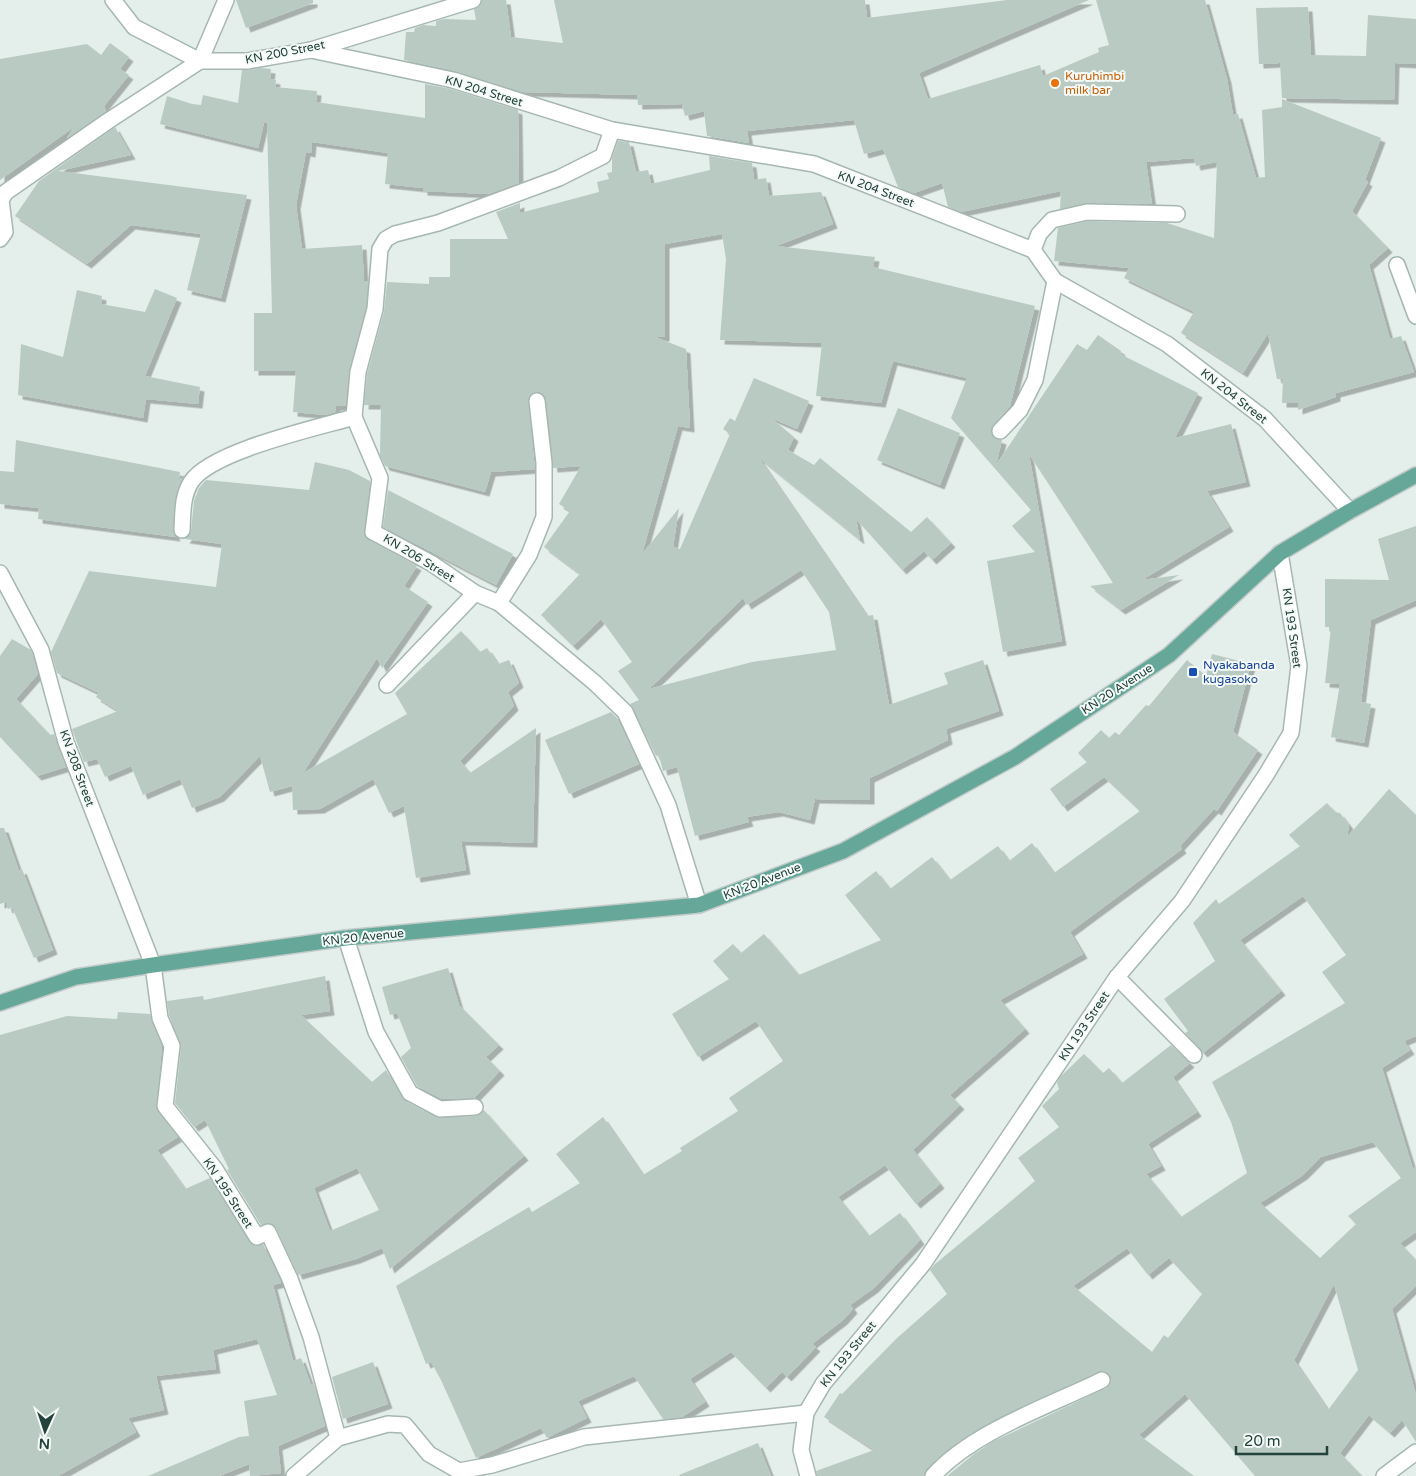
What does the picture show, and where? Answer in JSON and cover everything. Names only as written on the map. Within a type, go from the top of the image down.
[{"type":"main road","name":"KN 20 Avenue","points":[[0,1002],[76,977],[346,938],[699,905],[843,851],[1015,757],[1169,655],[1280,553],[1350,511],[1416,475]]},
{"type":"street","name":"KN 200 Street","points":[[113,0],[134,27],[200,61],[247,61],[311,50],[473,0]]},
{"type":"street","points":[[0,239],[5,232],[2,200],[6,192],[108,121],[200,61],[226,0]]},
{"type":"street","name":"KN 204 Street","points":[[311,50],[453,80],[612,130],[814,164],[1033,250],[1055,281],[1167,344],[1265,419],[1350,511]]},
{"type":"street","name":"KN 206 Street","points":[[612,130],[603,156],[559,178],[438,223],[395,234],[386,240],[380,249],[374,309],[358,372],[354,417],[380,478],[374,532],[431,563],[475,593],[499,603],[595,683],[625,712],[668,805],[699,905]]},
{"type":"street","points":[[1033,250],[1039,234],[1052,220],[1087,212],[1176,214]]},
{"type":"street","points":[[1397,265],[1416,316]]},
{"type":"street","points":[[1000,431],[1020,410],[1035,380],[1055,281]]},
{"type":"street","points":[[499,603],[529,555],[544,517],[544,464],[536,400]]},
{"type":"street","points":[[182,530],[183,498],[192,480],[206,466],[268,441],[354,417]]},
{"type":"street","name":"KN 193 Street","points":[[808,1476],[802,1450],[806,1413],[823,1384],[923,1264],[1117,977],[1182,901],[1266,775],[1291,733],[1299,666],[1280,553]]},
{"type":"street","name":"KN 208 Street","points":[[0,573],[41,650],[66,742],[153,965]]},
{"type":"street","points":[[387,685],[475,593]]},
{"type":"street","points":[[346,938],[376,1032],[410,1093],[440,1109],[475,1107]]},
{"type":"street","name":"KN 195 Street","points":[[153,965],[160,1018],[172,1046],[165,1106],[215,1169],[257,1237],[268,1232],[290,1279],[311,1337],[338,1438]]},
{"type":"street","points":[[1117,977],[1194,1055]]},
{"type":"street","points":[[933,1476],[947,1460],[983,1436],[1102,1380]]},
{"type":"street","points":[[294,1476],[338,1438],[388,1424],[405,1425],[429,1454],[459,1471],[492,1465],[584,1437],[806,1413]]},
{"type":"street","points":[[1384,1476],[1416,1452]]},
{"type":"building","points":[[236,0],[313,0],[313,3],[246,28]]},
{"type":"building","points":[[482,0],[506,0],[511,37],[563,43],[554,0],[865,0],[867,18],[1007,0],[1089,0],[919,73],[928,99],[1040,65],[1043,76],[1099,52],[1098,48],[1109,45],[1096,0],[1205,0],[1227,79],[1233,115],[1238,114],[1256,178],[1265,177],[1262,110],[1282,107],[1282,99],[1381,138],[1365,180],[1368,182],[1352,211],[1388,248],[1369,265],[1390,339],[1401,336],[1414,372],[1336,393],[1336,397],[1298,410],[1298,403],[1282,403],[1283,379],[1277,379],[1268,333],[1243,373],[1181,333],[1194,312],[1124,278],[1129,268],[1054,261],[1058,228],[1088,221],[1167,223],[1214,238],[1217,162],[1196,166],[1194,158],[1146,162],[1152,204],[1087,203],[1060,209],[1061,191],[961,212],[948,207],[942,183],[914,193],[898,187],[883,149],[864,154],[854,120],[747,131],[749,143],[707,136],[704,111],[685,116],[682,104],[638,105],[637,95],[522,92],[455,71],[404,60],[406,32],[414,32],[415,28],[423,25],[436,26],[436,21],[444,19],[476,20],[474,9],[480,6]]},
{"type":"building","points":[[1308,7],[1311,55],[1366,56],[1368,15],[1416,19],[1416,64],[1395,63],[1394,100],[1282,98],[1280,63],[1259,64],[1256,8]]},
{"type":"building","points":[[110,43],[129,57],[120,69],[129,75],[104,106],[106,111],[67,138],[74,127],[0,180],[0,59],[87,44],[101,55]]},
{"type":"building","points":[[271,69],[270,79],[276,80],[275,87],[317,91],[316,102],[425,118],[425,84],[451,89],[518,110],[519,183],[488,194],[423,191],[423,188],[385,184],[388,153],[312,142],[311,153],[306,152],[296,205],[302,249],[362,245],[364,281],[368,281],[366,307],[349,370],[346,406],[336,406],[335,412],[326,415],[293,412],[296,371],[254,371],[254,313],[272,313],[267,123],[264,123],[258,148],[160,124],[167,96],[201,105],[203,95],[238,103],[242,70]]},
{"type":"building","points":[[115,127],[131,155],[58,171],[247,195],[221,298],[187,290],[201,234],[131,225],[87,264],[15,216],[39,181]]},
{"type":"building","points":[[618,141],[629,142],[636,172],[648,170],[651,184],[710,170],[709,156],[752,163],[754,180],[766,178],[769,196],[821,192],[833,224],[776,246],[875,257],[873,267],[1035,306],[1010,406],[991,428],[993,437],[1002,440],[996,465],[1077,344],[1087,350],[1098,335],[1121,351],[1120,354],[1198,393],[1175,438],[1231,424],[1246,482],[1207,491],[1229,527],[1142,580],[1179,575],[1121,610],[1090,586],[1113,583],[1029,454],[1062,641],[1003,652],[987,561],[1035,552],[1012,526],[1031,510],[951,418],[967,378],[893,361],[881,403],[816,396],[822,343],[720,340],[726,259],[722,234],[665,244],[665,337],[655,337],[686,349],[690,428],[678,426],[642,554],[679,508],[673,547],[680,549],[730,434],[723,429],[730,418],[735,421],[754,378],[809,401],[797,429],[771,418],[794,437],[788,450],[814,465],[820,458],[911,532],[927,517],[951,543],[932,560],[924,551],[902,570],[856,519],[860,540],[759,458],[867,616],[873,615],[889,705],[948,684],[944,673],[983,660],[999,711],[946,729],[948,740],[870,778],[870,800],[815,799],[810,820],[779,812],[747,817],[749,822],[695,836],[677,767],[663,771],[659,755],[656,756],[630,704],[639,700],[618,671],[632,662],[601,619],[573,646],[541,615],[580,574],[544,547],[570,511],[559,504],[581,466],[553,468],[544,395],[535,392],[531,394],[528,402],[535,469],[491,472],[485,492],[385,466],[380,455],[381,405],[364,405],[367,374],[384,311],[387,282],[429,284],[429,277],[450,277],[450,239],[508,239],[496,212],[520,203],[520,213],[599,192],[597,182],[609,179],[607,173],[612,172],[612,158]],"holes":[[[801,570],[829,612],[836,650],[752,662],[649,689],[743,598],[747,605]]]},
{"type":"building","points":[[155,289],[177,298],[145,376],[200,387],[198,404],[146,399],[143,418],[18,395],[21,344],[63,357],[77,290],[102,296],[101,304],[145,312]]},
{"type":"building","points":[[898,408],[960,433],[940,485],[877,460]]},
{"type":"building","points":[[16,440],[180,472],[179,478],[183,478],[177,491],[174,510],[173,530],[176,537],[38,519],[39,508],[0,504],[0,471],[14,472]]},
{"type":"building","points":[[315,462],[349,470],[370,481],[364,536],[417,566],[404,586],[428,602],[382,668],[377,658],[303,773],[407,714],[395,693],[461,631],[480,652],[487,648],[498,664],[509,660],[519,683],[508,692],[514,706],[460,761],[470,773],[536,728],[533,843],[461,841],[466,870],[416,878],[404,806],[389,813],[373,779],[320,809],[293,810],[292,786],[270,792],[260,756],[220,797],[192,808],[180,779],[143,795],[131,766],[105,777],[97,759],[84,762],[72,729],[118,711],[96,697],[99,693],[57,673],[51,652],[89,571],[216,587],[222,544],[185,539],[191,531],[194,501],[199,488],[206,480],[309,490]]},
{"type":"building","points":[[388,490],[513,554],[496,585],[383,527]]},
{"type":"building","points":[[1416,526],[1416,600],[1371,620],[1361,702],[1371,704],[1364,743],[1331,737],[1340,684],[1325,683],[1331,627],[1325,627],[1325,579],[1389,580],[1378,539]]},
{"type":"building","points":[[12,639],[31,650],[38,674],[16,699],[50,735],[54,734],[66,767],[37,776],[0,737],[0,656]]},
{"type":"building","points":[[1212,654],[1251,664],[1233,732],[1258,750],[1217,811],[1214,809],[1180,846],[1182,849],[1070,932],[1083,954],[1000,1000],[1025,1029],[950,1095],[960,1105],[913,1150],[940,1184],[916,1204],[885,1165],[838,1197],[869,1236],[900,1213],[920,1240],[874,1288],[850,1305],[853,1309],[843,1320],[812,1344],[816,1347],[787,1377],[782,1372],[766,1388],[731,1352],[690,1379],[705,1402],[682,1417],[663,1419],[634,1376],[578,1401],[587,1418],[547,1438],[541,1428],[476,1458],[441,1380],[431,1362],[426,1364],[396,1286],[529,1207],[532,1212],[580,1183],[556,1154],[603,1117],[643,1175],[682,1151],[680,1148],[738,1111],[729,1098],[783,1061],[756,1021],[698,1057],[672,1014],[729,979],[713,961],[733,944],[741,953],[764,934],[799,975],[881,940],[845,895],[876,871],[890,889],[932,857],[950,880],[998,846],[1009,861],[1032,843],[1054,873],[1140,811],[1104,777],[1063,807],[1050,789],[1087,762],[1078,753],[1101,730],[1109,738],[1115,732],[1119,735],[1146,705],[1149,706],[1187,660],[1206,676]]},
{"type":"building","points":[[611,712],[617,718],[639,764],[569,794],[545,740]]},
{"type":"building","points":[[1389,789],[1416,815],[1416,1036],[1404,1041],[1410,1050],[1382,1068],[1413,1169],[1416,1167],[1416,1232],[1400,1243],[1416,1260],[1416,1286],[1392,1309],[1416,1395],[1416,1442],[1402,1420],[1390,1433],[1369,1415],[1340,1453],[1362,1476],[1255,1476],[1185,1394],[1139,1435],[1194,1476],[947,1476],[974,1454],[994,1441],[1106,1388],[1111,1381],[1111,1376],[1102,1371],[985,1425],[944,1453],[926,1469],[924,1476],[817,1476],[816,1471],[874,1450],[824,1417],[840,1393],[842,1394],[896,1339],[947,1294],[930,1270],[934,1265],[1035,1181],[1018,1158],[1059,1127],[1042,1106],[1059,1089],[1057,1083],[1060,1077],[1084,1054],[1103,1073],[1109,1068],[1122,1083],[1171,1045],[1190,1063],[1173,1077],[1197,1112],[1148,1144],[1161,1166],[1146,1174],[1181,1217],[1247,1173],[1231,1122],[1212,1082],[1345,1003],[1322,972],[1346,955],[1303,896],[1240,940],[1281,991],[1203,1053],[1185,1033],[1188,1031],[1164,999],[1215,961],[1193,923],[1216,899],[1219,904],[1300,846],[1289,835],[1327,803],[1335,812],[1340,813],[1349,825],[1347,837]],"holes":[[[1373,1142],[1401,1178],[1348,1216],[1356,1224],[1320,1258],[1260,1203],[1303,1175],[1321,1157]],[[1127,1248],[1148,1275],[1169,1258],[1202,1294],[1168,1338],[1164,1335],[1152,1352],[1073,1286]],[[1334,1284],[1358,1370],[1328,1410],[1294,1360]]]},
{"type":"building","points":[[0,828],[4,828],[19,871],[22,869],[53,950],[34,958],[12,907],[8,909],[6,902],[0,904]]},
{"type":"building","points":[[448,968],[459,1005],[499,1045],[486,1057],[500,1071],[474,1098],[442,1099],[417,1086],[401,1057],[411,1048],[397,1013],[390,1015],[382,987]]},
{"type":"building","points":[[325,976],[330,1011],[301,1015],[372,1082],[386,1070],[405,1101],[436,1117],[476,1116],[484,1110],[524,1156],[390,1269],[382,1248],[356,1259],[298,1275],[276,1228],[269,1223],[261,1225],[227,1170],[229,1169],[205,1120],[194,1127],[175,1103],[181,1047],[169,1015],[167,1001],[203,996],[204,1000]],"holes":[[[357,1168],[379,1210],[330,1231],[314,1188]]]},
{"type":"building","points":[[118,1012],[150,1014],[162,1047],[156,1108],[178,1137],[157,1150],[185,1189],[210,1178],[249,1242],[256,1246],[263,1244],[280,1280],[281,1283],[273,1285],[293,1361],[301,1358],[311,1385],[314,1384],[325,1426],[278,1446],[281,1473],[250,1476],[249,1464],[219,1476],[148,1476],[239,1437],[249,1436],[244,1401],[277,1395],[257,1339],[213,1350],[216,1369],[156,1376],[164,1410],[128,1418],[136,1432],[58,1476],[0,1476],[0,1035],[67,1016],[117,1019]]},
{"type":"building","points":[[373,1362],[388,1404],[343,1419],[332,1377]]},
{"type":"building","points":[[758,1443],[771,1476],[679,1475]]},
{"type":"place","name":"Kuruhimbi milk bar","points":[[1055,83]]},
{"type":"place","name":"Nyakabanda kugasoko","points":[[1193,672]]}]
